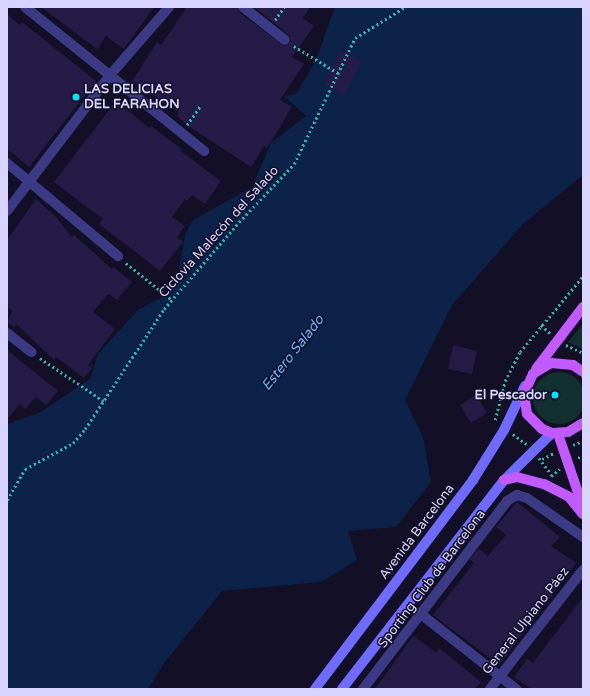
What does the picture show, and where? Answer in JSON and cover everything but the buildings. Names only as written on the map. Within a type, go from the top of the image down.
[{"type":"main road","name":"Avenida Barcelona","points":[[315,689],[473,480],[504,430],[530,378],[556,340],[583,307]]},
{"type":"main road","points":[[583,372],[573,365],[551,363],[530,378],[524,392],[527,414],[542,429],[555,433],[568,432],[583,423]]},
{"type":"main road","points":[[342,689],[504,480],[555,433]]},
{"type":"main road","points":[[555,433],[583,507]]},
{"type":"main road","points":[[504,480],[517,477],[544,484],[569,497],[583,514]]},
{"type":"street","points":[[26,7],[111,74],[204,151]]},
{"type":"street","points":[[7,211],[111,74],[169,7]]},
{"type":"street","points":[[243,7],[284,40]]},
{"type":"street","points":[[7,163],[118,256]]},
{"type":"street","points":[[7,332],[31,352]]},
{"type":"street","name":"Sporting Club de Barcelona","points":[[363,689],[422,615],[507,501],[517,495],[527,498],[583,537]]},
{"type":"street","name":"General Ulpiano Páez","points":[[490,689],[583,570]]},
{"type":"street","points":[[422,615],[516,689]]},
{"type":"path","name":"Ciclovía Malecón del Salado","points":[[7,500],[25,469],[73,444],[172,300],[239,222],[294,164],[355,38],[405,7]]},
{"type":"path","points":[[295,46],[338,73]]},
{"type":"path","points":[[182,132],[201,105]]},
{"type":"path","points":[[135,271],[172,300]]},
{"type":"path","points":[[494,425],[505,381],[520,352],[583,276]]},
{"type":"path","points":[[556,340],[583,353]]},
{"type":"path","points":[[31,352],[104,401]]},
{"type":"green space","points":[[583,324],[583,349],[568,342]]},
{"type":"green space","points":[[559,372],[573,376],[581,384],[585,398],[581,412],[573,420],[559,424],[545,420],[537,412],[533,398],[537,384],[545,376]]},
{"type":"water","name":"Estero Salado","points":[[335,7],[583,7],[583,175],[523,224],[452,305],[405,400],[423,437],[431,482],[396,527],[348,531],[357,560],[321,582],[222,591],[165,662],[148,689],[7,689],[7,424],[39,413],[90,379],[98,354],[138,310],[171,292],[178,273],[185,235],[193,220],[252,187],[271,143],[306,116],[284,96],[296,94],[315,62]]},
{"type":"place","name":"LAS DELICIAS DEL FARAHON","points":[[76,97]]},
{"type":"place","name":"El Pescador","points":[[555,395]]}]
